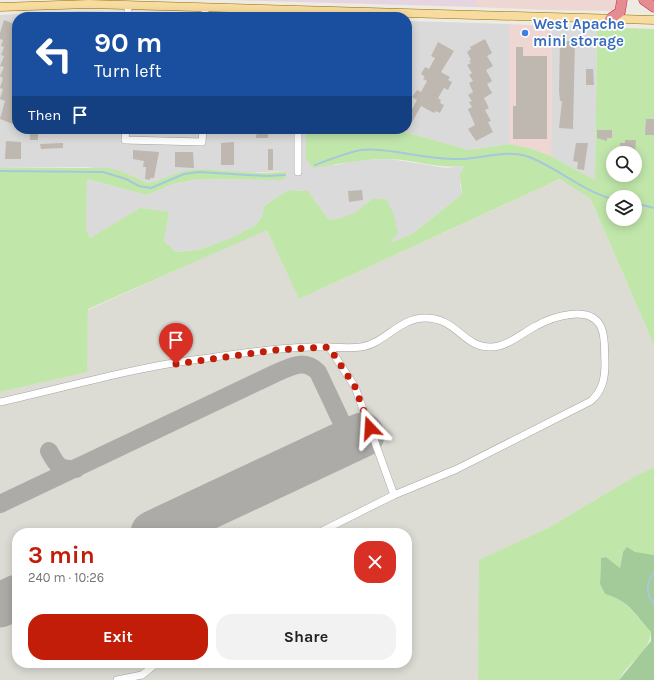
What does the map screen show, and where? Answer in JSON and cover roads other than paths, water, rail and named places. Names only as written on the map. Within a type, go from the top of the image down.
[{"type":"highway","points":[[610,19],[620,12],[622,0]]},
{"type":"highway","points":[[644,0],[654,7]]},
{"type":"main road","points":[[0,7],[89,2],[268,12]]},
{"type":"main road","points":[[412,16],[654,20]]},
{"type":"street","points":[[128,5],[128,12]]},
{"type":"street","points":[[126,134],[125,140],[202,142],[202,134]]},
{"type":"street","points":[[298,134],[298,172]]},
{"type":"street","points":[[0,402],[191,360],[282,349],[362,347],[374,344],[398,327],[422,318],[438,319],[450,324],[472,343],[482,347],[494,347],[505,343],[538,324],[572,314],[583,314],[592,317],[600,325],[604,338],[605,369],[600,392],[591,401],[457,469],[394,495],[328,528]]},
{"type":"street","points":[[329,347],[355,387],[394,495]]},
{"type":"street","points":[[117,680],[142,675],[151,668]]},
{"type":"waterway","points":[[315,165],[349,153],[366,149],[433,158],[456,159],[513,154],[529,157],[540,162],[581,186],[606,197]]},
{"type":"waterway","points":[[0,171],[103,172],[126,179],[139,186],[151,188],[184,174],[199,172],[266,176],[285,175]]},
{"type":"waterway","points":[[642,205],[654,208]]},
{"type":"waterway","points":[[654,572],[648,584],[649,596],[654,604]]},
{"type":"place","name":"West Apache mini storage","points":[[525,33]]}]
